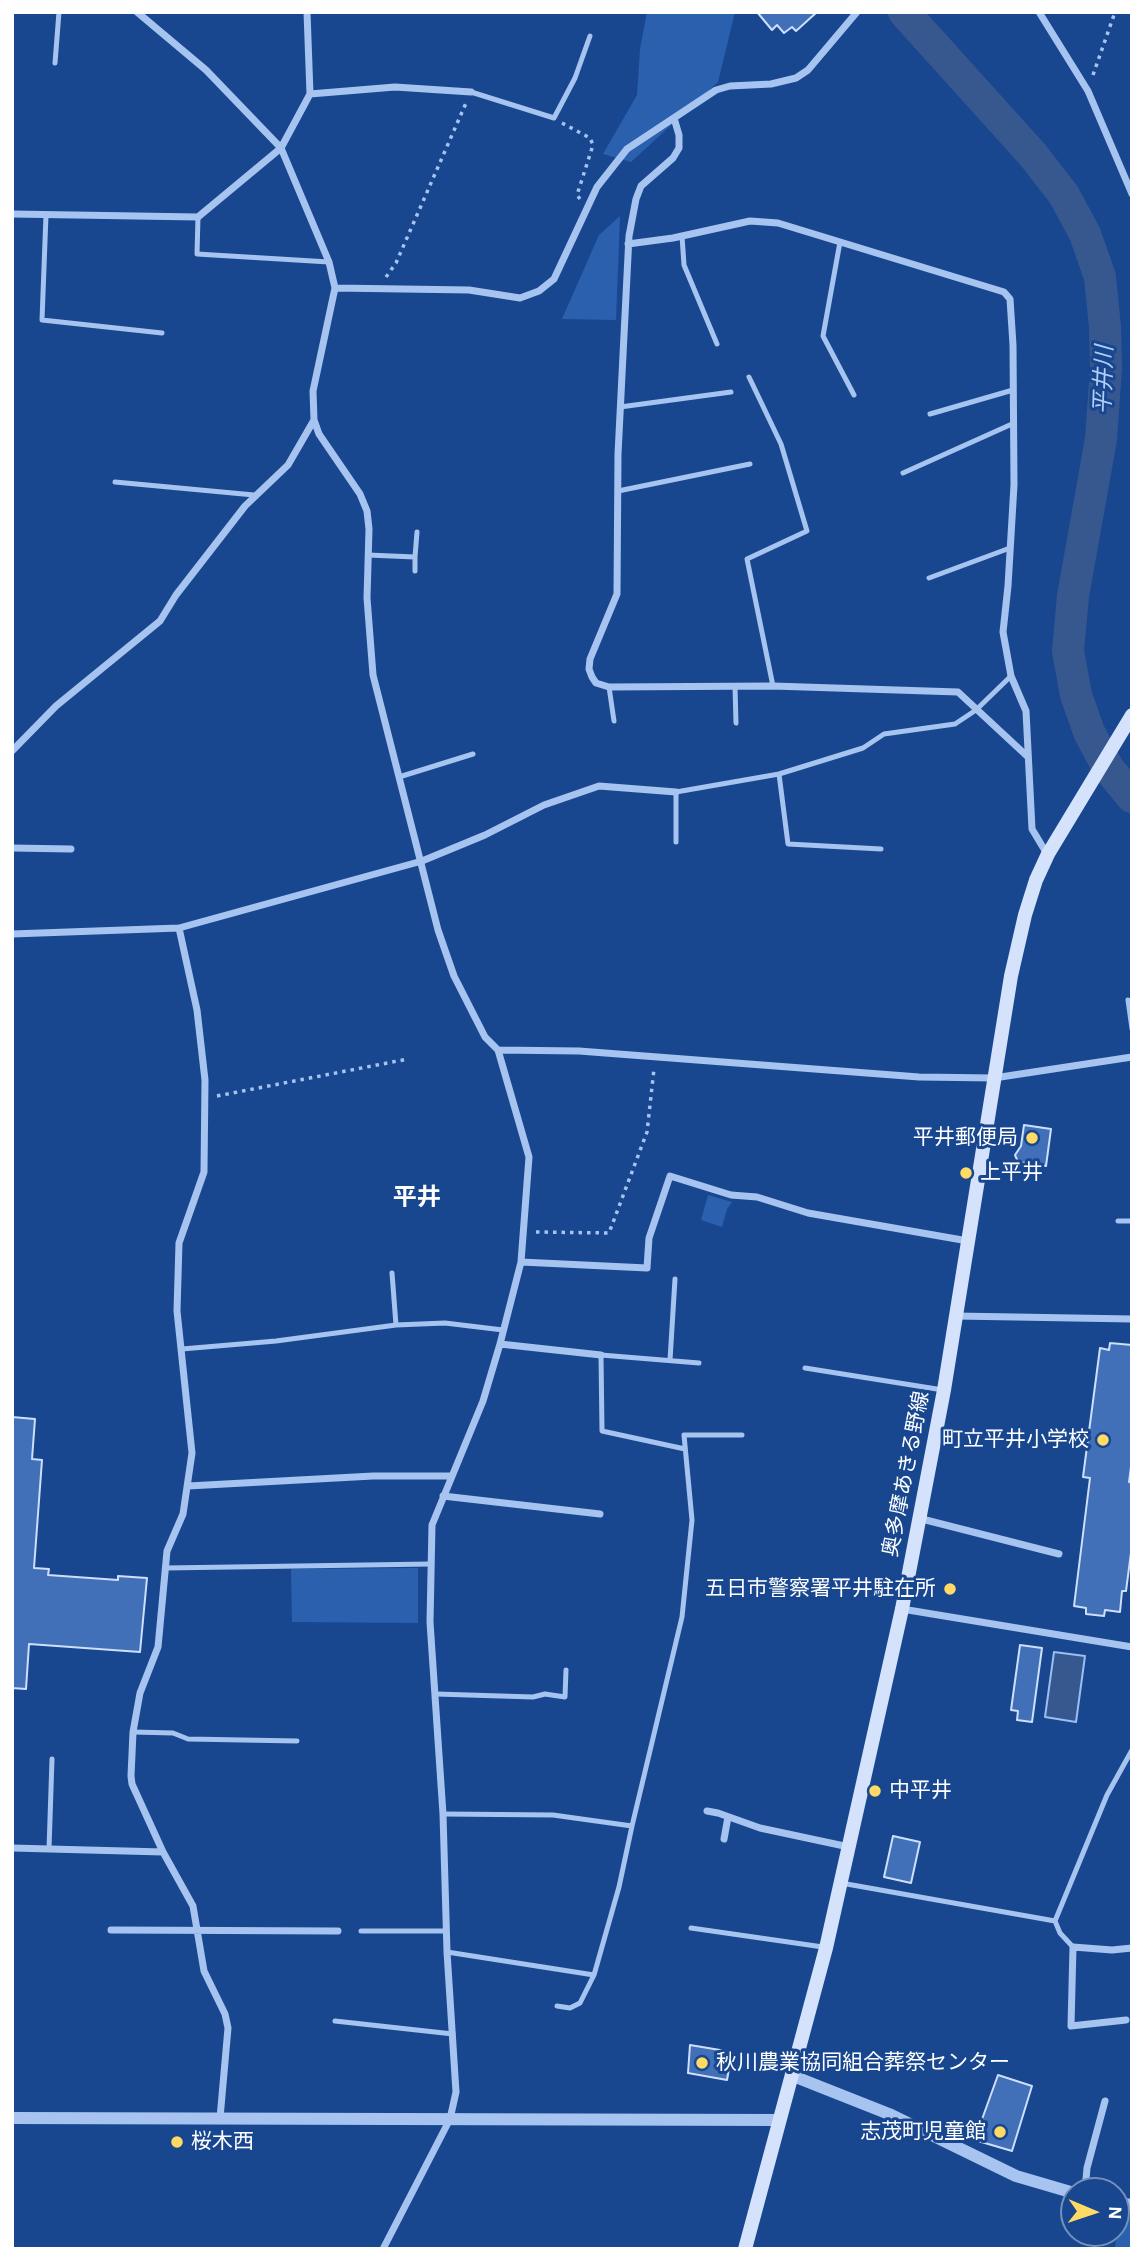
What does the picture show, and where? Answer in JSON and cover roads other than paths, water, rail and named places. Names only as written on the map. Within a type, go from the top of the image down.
[{"type":"main road","name":"奥多摩あきる野線","points":[[745,2249],[826,1948],[902,1609],[944,1390],[1016,950],[1036,880],[1048,854],[1132,715]]},
{"type":"street","points":[[137,12],[206,69],[281,148],[329,262],[335,288],[313,391],[314,420],[319,434],[360,494],[367,511],[367,598],[373,675],[438,930],[454,976],[485,1037],[498,1050],[529,1157],[521,1262],[482,1401],[432,1525],[430,1622],[443,1814],[446,1931],[456,2092],[450,2119],[383,2249]]},
{"type":"street","points":[[12,214],[198,217],[281,148],[310,94],[307,12]]},
{"type":"street","points":[[335,288],[469,290],[502,296],[529,296],[554,279],[597,187],[627,149],[716,90],[730,86],[771,84],[796,78],[808,70],[857,12]]},
{"type":"street","points":[[1038,12],[1088,90],[1132,194]]},
{"type":"street","points":[[310,94],[395,87],[471,92]]},
{"type":"street","points":[[674,118],[679,135],[679,148],[673,158],[641,186],[635,199],[628,244],[620,407],[617,594],[590,659],[589,669],[596,683],[609,687],[773,687],[958,692],[1028,757]]},
{"type":"street","points":[[628,244],[682,236],[750,221],[778,223],[1004,292],[1010,299],[1014,485],[1003,632],[1011,676],[1026,711],[1032,829],[1048,854]]},
{"type":"street","points":[[12,751],[56,706],[160,621],[176,596],[254,495],[288,465],[314,420]]},
{"type":"street","points":[[12,934],[179,928],[422,861],[485,835],[544,805],[598,786],[677,792]]},
{"type":"street","points":[[12,848],[71,849]]},
{"type":"street","points":[[179,928],[197,1010],[205,1080],[204,1172],[179,1243],[177,1311],[192,1452],[183,1514],[167,1550],[158,1647],[140,1693],[133,1732],[132,1784],[163,1852],[193,1906],[204,1971],[225,2014],[228,2028],[220,2118]]},
{"type":"street","points":[[498,1050],[579,1051],[919,1077],[994,1077],[1132,1057]]},
{"type":"street","points":[[521,1262],[647,1268],[649,1238],[670,1176],[732,1195],[758,1197],[808,1213],[968,1241]]},
{"type":"street","points":[[956,1316],[1132,1319]]},
{"type":"street","points":[[499,1343],[601,1355]]},
{"type":"street","points":[[188,1486],[373,1476],[452,1476]]},
{"type":"street","points":[[443,1496],[600,1514]]},
{"type":"street","points":[[918,1518],[1059,1554]]},
{"type":"street","points":[[902,1609],[1132,1647]]},
{"type":"street","points":[[707,1811],[760,1828],[850,1847]]},
{"type":"street","points":[[724,1839],[728,1816]]},
{"type":"street","points":[[12,1848],[163,1852]]},
{"type":"street","points":[[111,1930],[338,1931]]},
{"type":"street","points":[[1126,2020],[1071,2026],[1073,1947],[1112,1950],[1132,1948]]},
{"type":"street","points":[[793,2076],[889,2114],[1016,2176],[1060,2189]]},
{"type":"street","points":[[1086,2177],[1105,2101]]},
{"type":"street","points":[[12,2118],[780,2120]]},
{"type":"lane","points":[[55,63],[60,12]]},
{"type":"lane","points":[[471,92],[554,118],[575,78],[590,36]]},
{"type":"lane","points":[[46,215],[42,320],[162,333]]},
{"type":"lane","points":[[198,217],[197,254],[329,262]]},
{"type":"lane","points":[[682,236],[684,265],[717,344]]},
{"type":"lane","points":[[841,242],[823,337],[854,395]]},
{"type":"lane","points":[[749,377],[780,444],[807,531],[747,559],[773,687]]},
{"type":"lane","points":[[930,414],[1013,390]]},
{"type":"lane","points":[[620,407],[731,392]]},
{"type":"lane","points":[[904,473],[1012,424]]},
{"type":"lane","points":[[618,491],[750,464]]},
{"type":"lane","points":[[115,482],[254,495]]},
{"type":"lane","points":[[415,572],[417,532]]},
{"type":"lane","points":[[929,578],[1010,548]]},
{"type":"lane","points":[[369,555],[415,557]]},
{"type":"lane","points":[[676,842],[677,792],[779,774],[863,748],[884,734],[955,724],[976,710],[1011,676]]},
{"type":"lane","points":[[609,687],[614,721]]},
{"type":"lane","points":[[735,687],[736,723]]},
{"type":"lane","points":[[399,777],[473,754]]},
{"type":"lane","points":[[779,774],[788,844],[881,849]]},
{"type":"lane","points":[[1128,1000],[1132,1029]]},
{"type":"lane","points":[[1118,1221],[1132,1221]]},
{"type":"lane","points":[[392,1273],[396,1325]]},
{"type":"lane","points":[[670,1360],[675,1279]]},
{"type":"lane","points":[[182,1349],[275,1341],[396,1325],[445,1323],[503,1330]]},
{"type":"lane","points":[[685,1449],[602,1431],[601,1355],[699,1363]]},
{"type":"lane","points":[[805,1368],[944,1390]]},
{"type":"lane","points":[[556,2006],[570,2008],[580,2003],[594,1975],[620,1887],[682,1617],[692,1520],[684,1435],[742,1435]]},
{"type":"lane","points":[[165,1568],[431,1564]]},
{"type":"lane","points":[[436,1694],[533,1697],[545,1694],[565,1697],[566,1670]]},
{"type":"lane","points":[[133,1732],[173,1733],[188,1740],[297,1741]]},
{"type":"lane","points":[[1073,1947],[1060,1933],[1055,1921],[1107,1795],[1132,1750]]},
{"type":"lane","points":[[49,1849],[52,1759]]},
{"type":"lane","points":[[443,1814],[553,1815],[632,1826]]},
{"type":"lane","points":[[841,1883],[1055,1921]]},
{"type":"lane","points":[[691,1928],[826,1948]]},
{"type":"lane","points":[[361,1931],[446,1931]]},
{"type":"lane","points":[[447,1952],[594,1975]]},
{"type":"lane","points":[[335,2021],[453,2034]]},
{"type":"waterway","name":"平井川","points":[[904,12],[1033,155],[1064,195],[1085,234],[1100,277],[1106,368],[1101,439],[1073,596],[1068,651],[1076,695],[1089,732],[1108,768],[1132,797]]},
{"type":"place","name":"平井郵便局","points":[[1032,1138]]},
{"type":"place","name":"上平井","points":[[966,1173]]},
{"type":"place","name":"町立平井小学校","points":[[1103,1440]]},
{"type":"place","name":"五日市警察署平井駐在所","points":[[950,1589]]},
{"type":"place","name":"中平井","points":[[875,1791]]},
{"type":"place","name":"秋川農業協同組合葬祭センター","points":[[702,2063]]},
{"type":"place","name":"志茂町児童館","points":[[1000,2132]]},
{"type":"place","name":"桜木西","points":[[177,2142]]},
{"type":"district","name":"平井","points":[[417,1198]]}]
